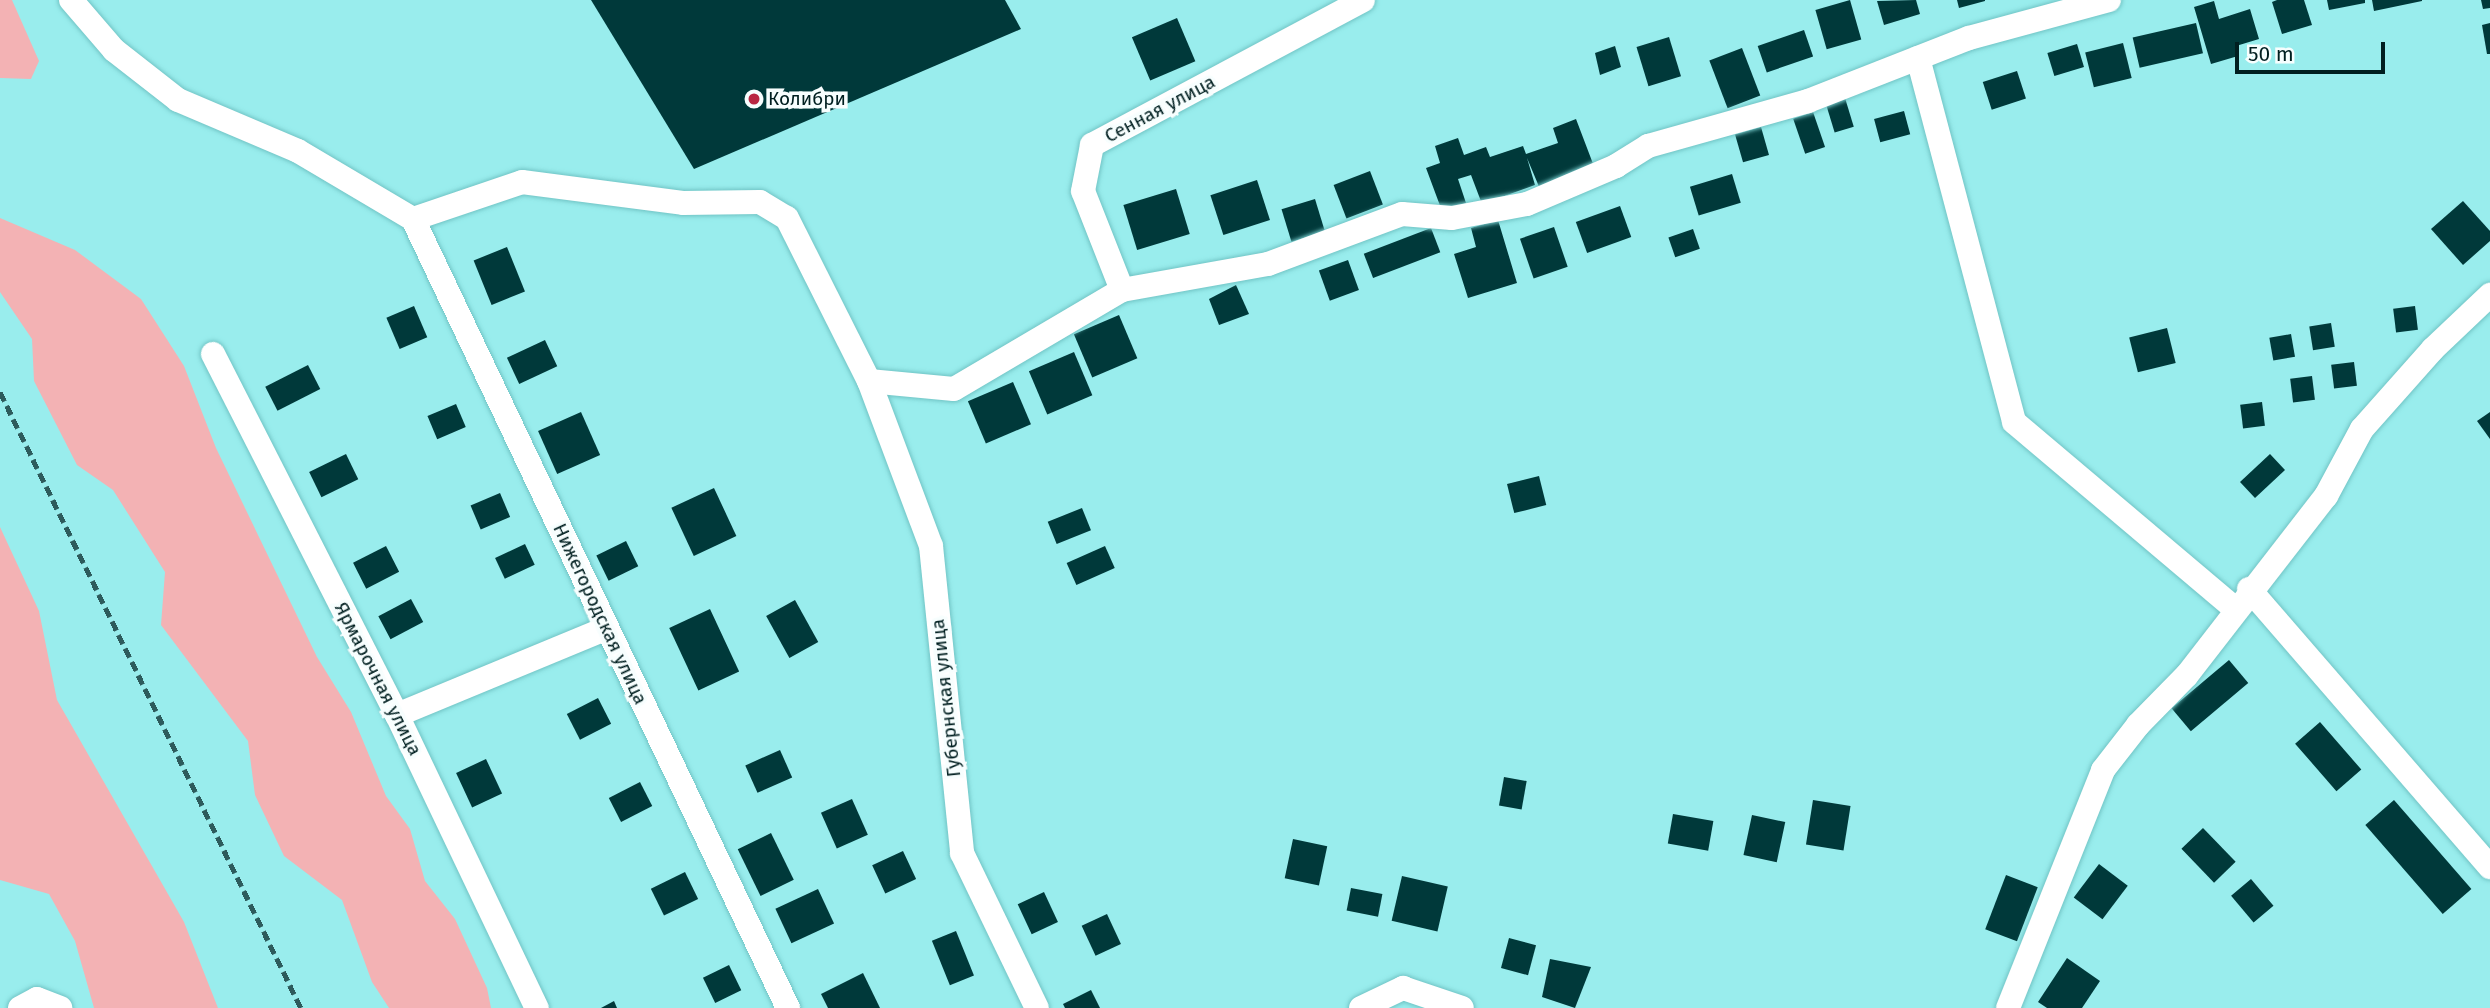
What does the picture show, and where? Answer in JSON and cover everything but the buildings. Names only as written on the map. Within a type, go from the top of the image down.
[{"type":"street","points":[[71,0],[114,50],[178,100],[298,151],[413,219]]},
{"type":"street","name":"Сенная улица","points":[[1122,290],[1083,191],[1092,145],[1363,0]]},
{"type":"street","points":[[869,381],[954,389],[1122,290],[1268,264],[1402,214],[1452,218],[1527,204],[1616,166],[1647,146],[1808,101],[1969,38],[2109,0]]},
{"type":"street","points":[[1918,58],[2014,422],[2242,599],[2490,867]]},
{"type":"street","name":"Губернская улица","points":[[413,219],[522,182],[683,203],[760,202],[787,218],[869,381],[930,546],[961,853],[1037,1008]]},
{"type":"street","name":"Нижегородская улица","points":[[413,219],[788,1008]]},
{"type":"street","points":[[2008,1008],[2099,777],[2138,725],[2187,675],[2242,599],[2326,496],[2362,429],[2433,349],[2490,295]]},
{"type":"street","name":"Ярмарочная улица","points":[[213,354],[397,715],[537,1008]]},
{"type":"street","points":[[397,715],[607,628]]},
{"type":"street","points":[[1361,1008],[1403,988],[1462,1008]]},
{"type":"street","points":[[20,1008],[37,999],[60,1008]]},
{"type":"shaded area","points":[[0,0],[12,0],[39,61],[31,79],[0,78]]},
{"type":"shaded area","points":[[0,218],[75,250],[141,299],[184,366],[216,448],[317,657],[351,712],[386,796],[410,829],[425,881],[455,919],[487,988],[491,1008],[389,1008],[372,982],[342,900],[284,856],[255,795],[248,741],[161,625],[165,572],[113,490],[77,465],[34,381],[32,339],[0,292]]},
{"type":"shaded area","points":[[0,527],[39,611],[57,700],[184,922],[218,1008],[94,1008],[75,941],[49,894],[0,880]]},
{"type":"railway","points":[[0,392],[301,1008]]},
{"type":"place","name":"Колибри","points":[[754,99]]}]
